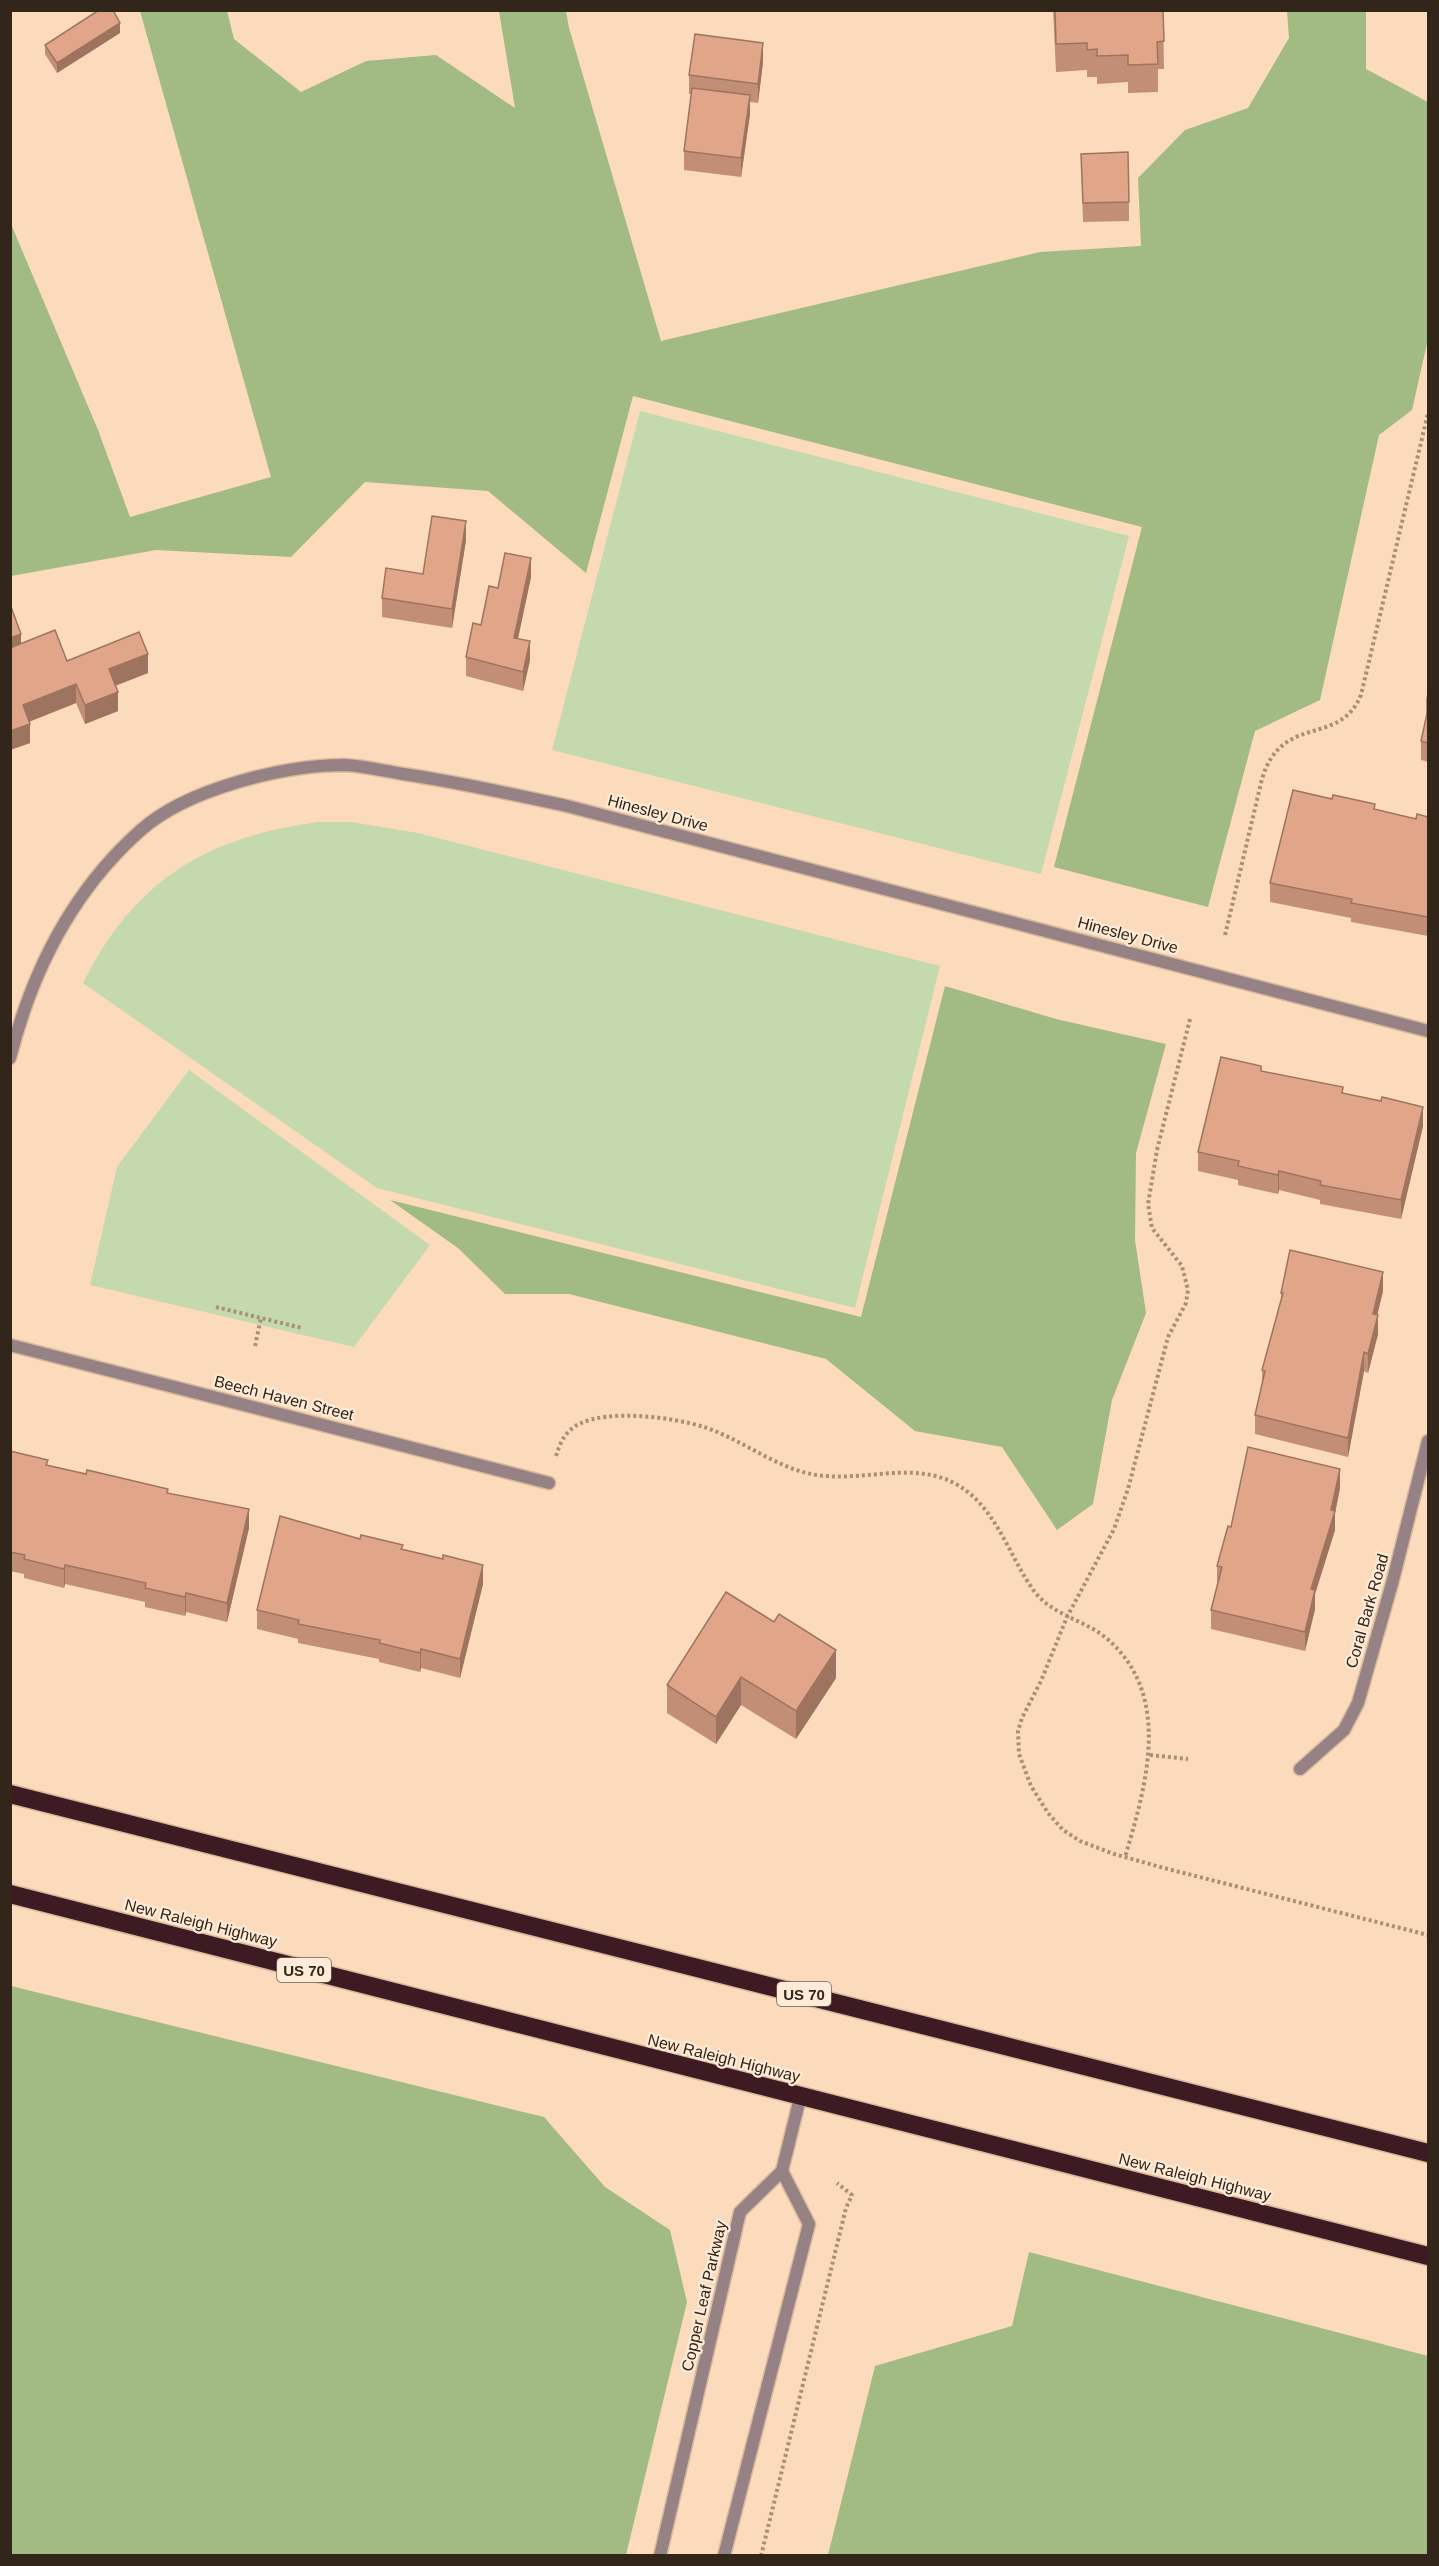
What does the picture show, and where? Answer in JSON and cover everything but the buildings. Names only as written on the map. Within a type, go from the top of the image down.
[{"type":"highway","name":"US 70","points":[[10,1794],[1428,2153]]},
{"type":"highway","name":"New Raleigh Highway","points":[[10,1894],[800,2098],[1428,2256]]},
{"type":"street","name":"Hinesley Drive","points":[[10,1058],[21,1015],[35,977],[54,940],[76,903],[106,865],[142,829],[187,801],[240,782],[300,767],[347,765],[465,783],[567,806],[1428,1031]]},
{"type":"street","name":"Beech Haven Street","points":[[10,1345],[549,1483]]},
{"type":"street","name":"Coral Bark Road","points":[[1300,1768],[1344,1730],[1358,1704],[1393,1580],[1428,1441]]},
{"type":"street","points":[[724,2556],[809,2224],[782,2171],[800,2098]]},
{"type":"street","name":"Copper Leaf Parkway","points":[[660,2556],[740,2212],[782,2171]]},
{"type":"path","points":[[1225,935],[1262,779],[1270,756],[1283,743],[1341,720],[1353,710],[1361,695],[1428,413]]},
{"type":"path","points":[[1190,1019],[1157,1150],[1148,1204],[1152,1228],[1182,1266],[1188,1290],[1187,1297],[1181,1316],[1168,1337],[1128,1489],[1114,1529],[1068,1617],[1041,1681],[1022,1718],[1018,1731],[1019,1754],[1039,1800],[1063,1830],[1080,1841],[1125,1857],[1428,1935]]},
{"type":"path","points":[[216,1307],[302,1328]]},
{"type":"path","points":[[255,1346],[261,1318]]},
{"type":"path","points":[[555,1458],[565,1435],[580,1424],[610,1418],[643,1418],[703,1427],[810,1474],[844,1478],[909,1472],[940,1477],[962,1487],[981,1505],[994,1523],[1033,1589],[1042,1600],[1102,1635],[1126,1661],[1144,1701],[1148,1720],[1150,1755],[1141,1801],[1125,1857]]},
{"type":"path","points":[[1150,1755],[1188,1759]]},
{"type":"path","points":[[760,2556],[846,2208],[852,2196],[837,2183]]},
{"type":"green space","points":[[140,11],[227,11],[234,39],[301,92],[366,61],[436,55],[515,108],[499,11],[566,11],[569,28],[661,341],[1040,252],[1141,246],[1138,178],[1185,130],[1248,108],[1289,38],[1287,11],[1366,11],[1366,69],[1428,102],[1428,339],[1412,410],[1379,435],[1320,700],[1255,731],[1208,907],[1054,867],[1142,527],[633,396],[586,573],[488,491],[365,482],[291,557],[156,550],[11,576],[11,224],[98,430],[130,517],[271,477]]},
{"type":"green space","points":[[640,411],[1129,536],[1041,874],[552,750]]},
{"type":"green space","points":[[318,822],[351,822],[418,833],[940,966],[855,1308],[377,1188],[83,983],[103,947],[126,916],[150,891],[178,870],[208,852],[242,839],[278,829]]},
{"type":"green space","points":[[945,986],[1056,1019],[1166,1044],[1136,1153],[1135,1240],[1146,1313],[1112,1400],[1093,1504],[1057,1530],[1002,1447],[915,1431],[826,1359],[569,1294],[505,1294],[458,1248],[390,1200],[861,1317]]},
{"type":"green space","points":[[189,1070],[430,1245],[354,1347],[90,1285],[117,1167]]},
{"type":"green space","points":[[11,1986],[544,2117],[605,2187],[670,2230],[687,2302],[626,2555],[11,2555]]},
{"type":"green space","points":[[1029,2252],[1428,2356],[1428,2555],[828,2555],[875,2366],[1012,2326]]}]
